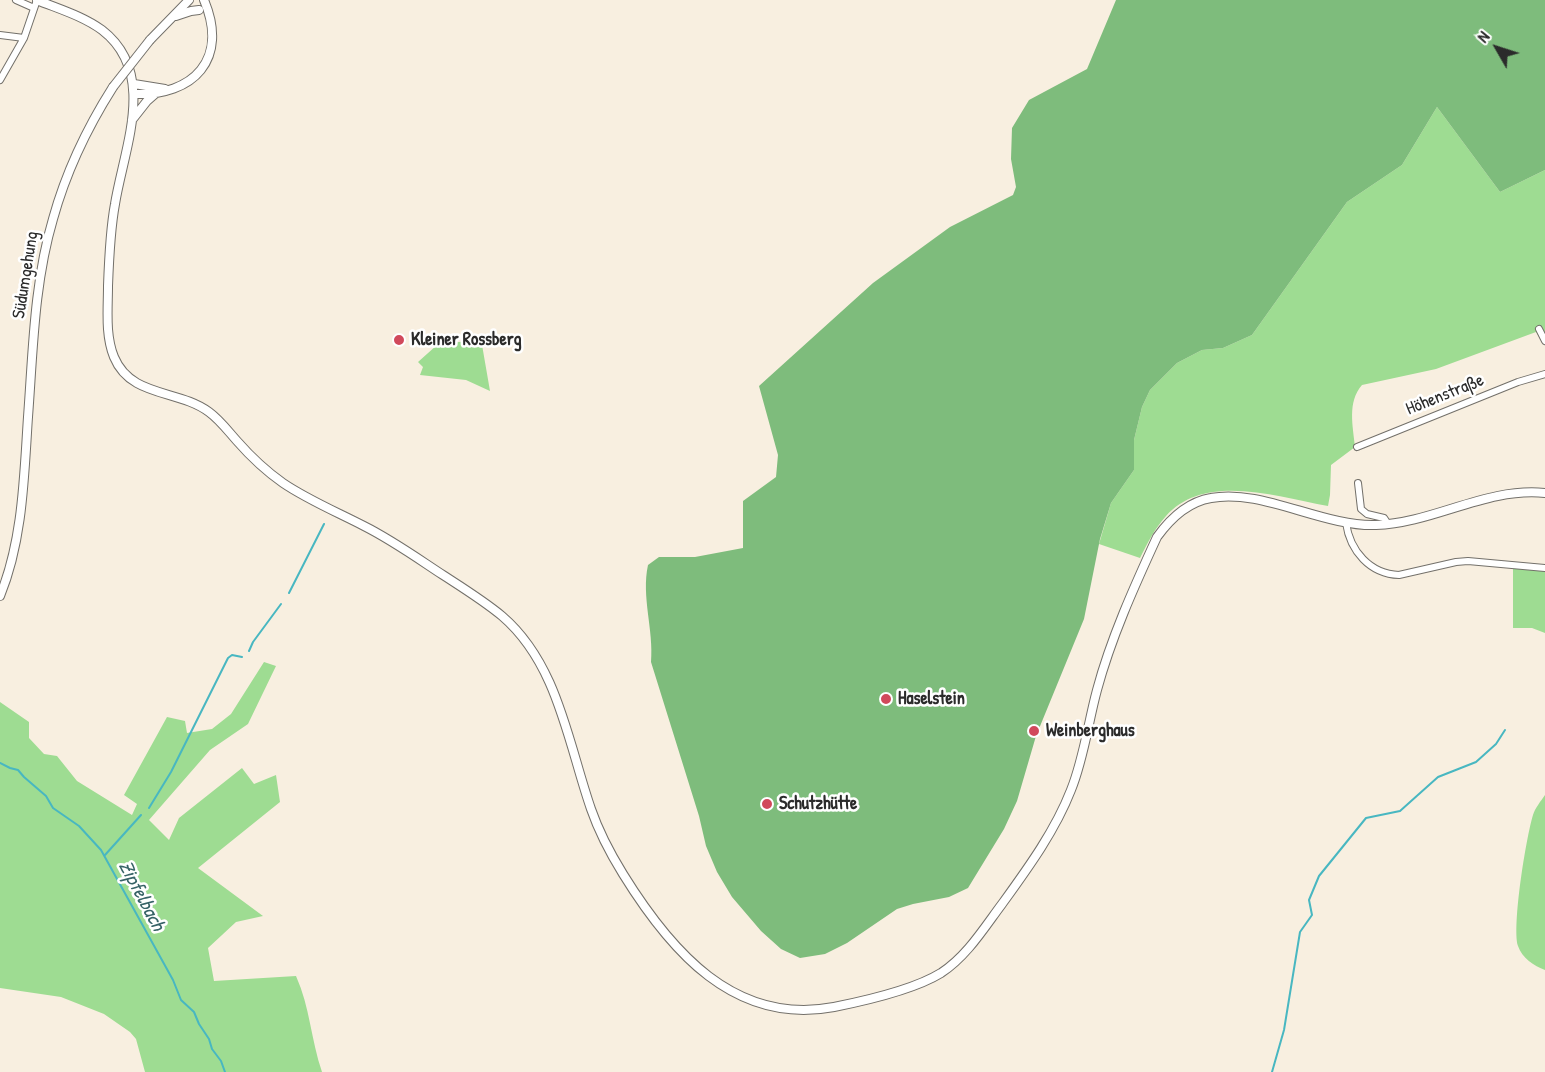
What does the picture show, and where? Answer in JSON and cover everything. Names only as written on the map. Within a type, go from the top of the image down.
[{"type":"street","points":[[16,0],[36,3],[84,19],[106,33],[116,44],[130,69],[134,89],[132,120],[114,204],[108,277],[109,340],[119,367],[140,385],[197,405],[210,412],[250,456],[282,483],[389,539],[490,607],[518,631],[547,674],[593,814],[605,842],[627,880],[669,938],[698,968],[728,990],[759,1003],[795,1010],[827,1008],[921,983],[954,963],[974,941],[1021,878],[1057,820],[1071,790],[1097,688],[1110,648],[1145,564],[1157,537],[1168,522],[1193,504],[1223,496],[1247,498],[1346,523],[1375,525],[1417,519],[1492,497],[1523,492],[1545,493]]},
{"type":"street","points":[[190,0],[209,17]]},
{"type":"street","name":"Südumgehung","points":[[0,596],[14,548],[25,467],[37,304],[52,221],[80,144],[113,87],[150,40],[190,0]]},
{"type":"street","points":[[132,120],[155,94],[188,82],[205,64],[213,38],[204,0]]},
{"type":"street","points":[[0,80],[24,38],[36,3]]},
{"type":"street","points":[[172,17],[199,10]]},
{"type":"street","points":[[0,35],[24,38]]},
{"type":"street","points":[[134,89],[165,89]]},
{"type":"street","points":[[134,89],[155,94]]},
{"type":"street","points":[[1539,329],[1545,341]]},
{"type":"street","name":"Höhenstraße","points":[[1357,447],[1518,382],[1545,374]]},
{"type":"street","points":[[1358,483],[1361,509],[1367,514],[1384,518],[1388,524]]},
{"type":"street","points":[[1346,523],[1349,538],[1358,553],[1372,568],[1390,575],[1468,561],[1545,568]]},
{"type":"green space","points":[[1116,0],[1545,0],[1545,170],[1500,192],[1437,107],[1402,165],[1347,202],[1252,335],[1223,348],[1202,350],[1177,363],[1150,390],[1142,407],[1134,440],[1134,470],[1111,503],[1100,539],[1084,619],[1036,736],[1017,801],[1004,829],[968,888],[949,897],[897,909],[847,943],[825,954],[800,958],[781,949],[761,931],[732,897],[717,872],[706,846],[699,816],[651,662],[646,589],[648,565],[659,557],[695,557],[743,548],[743,501],[776,477],[778,455],[759,386],[873,283],[950,227],[1013,195],[1016,187],[1011,159],[1012,128],[1029,100],[1087,69]]},
{"type":"green space","points":[[1437,107],[1500,192],[1545,170],[1545,342],[1543,343],[1536,332],[1436,369],[1362,385],[1354,399],[1353,407],[1355,447],[1331,465],[1328,506],[1265,494],[1221,491],[1201,495],[1182,503],[1166,516],[1140,558],[1099,544],[1111,503],[1134,470],[1134,440],[1142,407],[1150,390],[1177,363],[1202,350],[1223,348],[1252,335],[1347,202],[1402,165]]},
{"type":"green space","points":[[481,339],[490,391],[466,380],[420,375],[423,367],[418,362],[437,345]]},
{"type":"green space","points":[[1513,566],[1545,570],[1545,633],[1532,628],[1513,628]]},
{"type":"green space","points":[[264,662],[276,666],[248,724],[210,750],[149,820],[169,840],[179,818],[242,768],[254,784],[276,775],[280,802],[198,868],[263,916],[236,922],[208,948],[214,981],[296,976],[322,1072],[145,1072],[136,1039],[130,1032],[104,1014],[61,997],[0,988],[0,702],[29,722],[29,738],[44,754],[57,756],[77,781],[132,815],[137,804],[124,795],[167,717],[185,721],[187,733],[212,729],[231,714]]},
{"type":"green space","points":[[1545,795],[1545,970],[1533,964],[1522,954],[1518,946],[1517,920],[1530,826],[1534,812]]},
{"type":"waterway","points":[[289,593],[324,524]]},
{"type":"waterway","points":[[249,651],[281,604]]},
{"type":"waterway","points":[[149,808],[171,772],[228,658],[232,655],[242,657]]},
{"type":"waterway","points":[[1272,1072],[1284,1030],[1300,932],[1312,915],[1309,900],[1319,876],[1366,818],[1400,811],[1438,777],[1476,762],[1496,744],[1505,730]]},
{"type":"waterway","name":"Zipfelbach","points":[[0,763],[18,770],[46,796],[53,808],[79,826],[101,850],[173,980],[181,1000],[194,1012],[225,1072]]},
{"type":"waterway","points":[[105,855],[141,815]]},
{"type":"place","name":"Kleiner Rossberg","points":[[399,340]]},
{"type":"place","name":"Haselstein","points":[[886,699]]},
{"type":"place","name":"Weinberghaus","points":[[1034,731]]},
{"type":"place","name":"Schutzhütte","points":[[767,804]]}]
